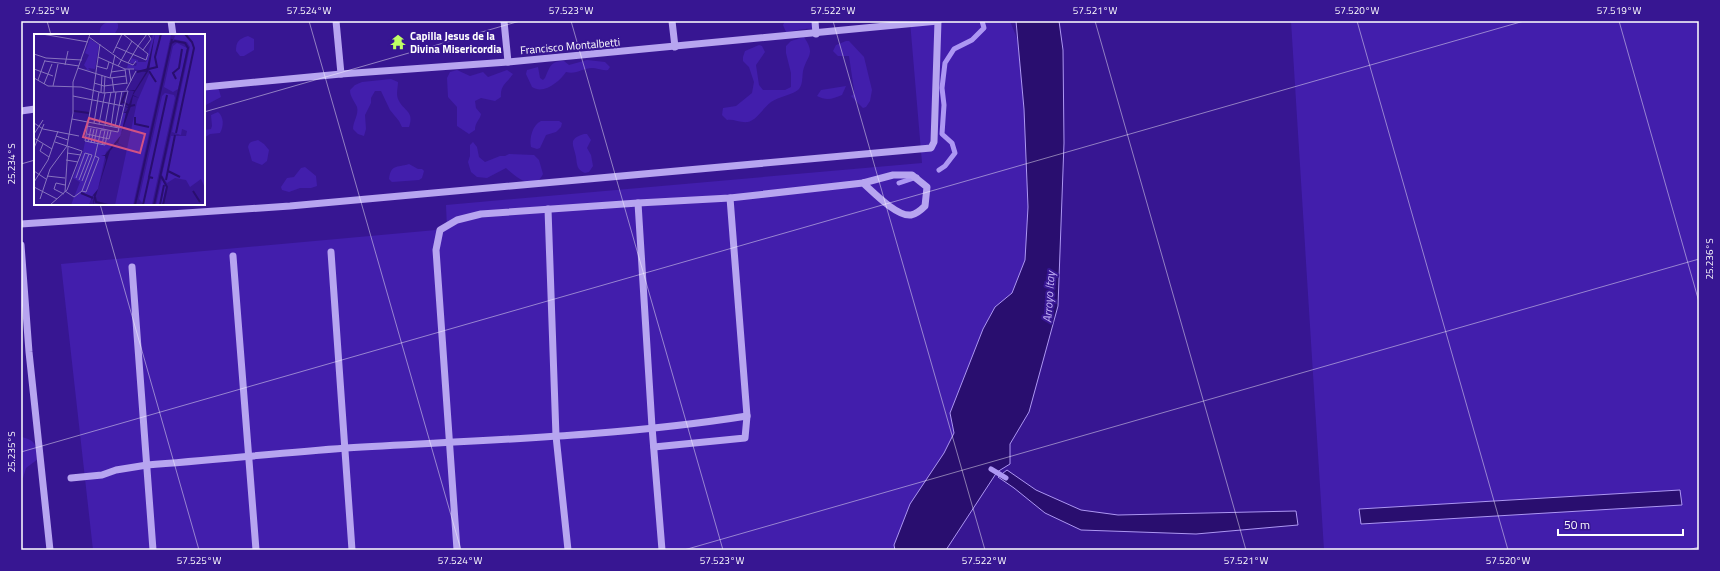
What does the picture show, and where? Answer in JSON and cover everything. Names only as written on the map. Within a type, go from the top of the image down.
[{"type":"street","points":[[171,21],[173,34]]},
{"type":"street","points":[[336,21],[341,74]]},
{"type":"street","points":[[504,21],[508,62]]},
{"type":"street","points":[[672,21],[675,47]]},
{"type":"street","points":[[815,21],[816,34]]},
{"type":"street","points":[[21,224],[290,206],[931,148],[934,142],[938,21]]},
{"type":"street","name":"Francisco Montalbetti","points":[[205,87],[341,74],[508,62],[675,47],[938,21]]},
{"type":"street","points":[[21,111],[34,109]]},
{"type":"street","points":[[457,550],[443,331],[436,250],[440,230],[457,220],[482,214],[730,198],[863,183],[893,176],[912,175],[927,187],[925,206],[918,212],[910,215],[900,212],[890,206],[863,183]]},
{"type":"street","points":[[654,447],[745,438],[747,416],[730,198]]},
{"type":"street","points":[[638,203],[652,427],[662,550]]},
{"type":"street","points":[[548,210],[556,436],[568,550]]},
{"type":"street","points":[[21,245],[29,352],[50,550]]},
{"type":"street","points":[[331,252],[352,550]]},
{"type":"street","points":[[233,256],[256,550]]},
{"type":"street","points":[[132,267],[153,550]]},
{"type":"street","points":[[71,478],[102,475],[116,470],[147,465],[345,448],[556,436],[705,422],[747,416]]},
{"type":"shaded area","points":[[115,21],[118,24],[118,28],[115,34],[100,34],[101,26]]},
{"type":"shaded area","points":[[785,21],[816,21],[813,29],[786,32],[783,25]]},
{"type":"shaded area","points":[[910,21],[1010,21],[1018,41],[1027,80],[1036,272],[920,550],[93,550],[61,264],[447,229],[446,205],[922,163]]},
{"type":"shaded area","points":[[1291,21],[1699,21],[1699,550],[1324,550]]},
{"type":"shaded area","points":[[248,36],[254,39],[254,50],[244,56],[240,56],[236,51],[237,43],[240,39]]},
{"type":"shaded area","points":[[804,37],[808,43],[810,55],[803,71],[802,83],[799,89],[771,102],[751,121],[745,122],[727,120],[722,115],[723,108],[736,106],[752,93],[754,82],[749,67],[743,61],[745,51],[759,45],[762,46],[765,52],[756,65],[759,85],[763,90],[785,90],[791,87],[791,73],[786,53],[786,46],[791,41]]},
{"type":"shaded area","points":[[849,41],[864,57],[872,90],[870,101],[866,107],[863,108],[851,96],[854,94],[854,90],[849,56],[838,56],[833,51],[836,45]]},
{"type":"shaded area","points":[[587,60],[605,62],[610,67],[608,70],[592,68],[573,73],[566,72],[556,83],[542,89],[532,87],[526,74],[527,70],[538,67],[540,78],[543,80],[553,63],[564,61],[569,65]]},
{"type":"shaded area","points":[[457,70],[470,76],[483,72],[488,77],[507,70],[513,74],[503,87],[501,97],[495,101],[481,98],[475,101],[476,108],[481,114],[475,130],[469,134],[457,126],[457,107],[448,97],[447,78],[450,72]]},
{"type":"shaded area","points":[[391,79],[398,82],[397,97],[411,118],[409,127],[402,127],[390,110],[381,91],[375,91],[365,115],[366,129],[364,136],[358,134],[353,129],[357,115],[357,107],[350,90],[355,85],[362,82]]},
{"type":"shaded area","points":[[205,85],[214,85],[219,90],[221,97],[205,105]]},
{"type":"shaded area","points":[[846,86],[842,95],[836,98],[826,99],[817,96],[821,90]]},
{"type":"shaded area","points":[[218,112],[220,114],[223,122],[222,127],[220,133],[210,134],[205,137],[205,130],[211,129],[212,126],[211,115]]},
{"type":"shaded area","points":[[541,121],[559,121],[562,123],[561,127],[556,132],[546,135],[540,148],[537,149],[531,147],[532,132],[536,125]]},
{"type":"shaded area","points":[[587,134],[591,140],[587,148],[591,155],[593,166],[589,172],[585,173],[578,167],[573,146],[573,140]]},
{"type":"shaded area","points":[[258,140],[269,150],[267,161],[262,165],[252,161],[248,147],[251,142]]},
{"type":"shaded area","points":[[473,142],[477,147],[479,157],[485,162],[509,154],[534,155],[539,160],[543,174],[539,180],[530,183],[520,179],[506,168],[487,178],[477,177],[471,172],[468,162],[470,156],[470,145]]},
{"type":"shaded area","points":[[409,164],[424,171],[422,178],[419,180],[392,182],[389,179],[391,171],[395,167]]},
{"type":"shaded area","points":[[305,167],[316,176],[317,186],[311,188],[300,188],[289,192],[282,190],[281,187],[287,178],[294,177],[301,168]]},
{"type":"shaded area","points":[[21,437],[30,440],[34,444],[37,450],[38,459],[26,468],[23,478],[21,478]]},
{"type":"water","name":"Arroyo Itay","points":[[1016,21],[1059,21],[1063,50],[1064,143],[1058,306],[1029,412],[1010,444],[1010,464],[997,472],[946,550],[895,550],[894,545],[910,504],[944,453],[954,433],[950,413],[983,329],[995,307],[1012,293],[1025,260],[1028,207],[1024,109]]},
{"type":"water","points":[[1007,470],[1036,490],[1081,510],[1118,515],[1296,511],[1298,525],[1196,534],[1081,530],[1045,513],[998,477]]},
{"type":"water","points":[[1680,490],[1682,505],[1361,524],[1359,509]]},
{"type":"waterway","points":[[939,170],[945,166],[955,153],[952,143],[942,134],[944,105],[942,88],[945,63],[954,49],[972,40],[984,28],[982,21]]},
{"type":"waterway","points":[[899,183],[917,177]]},
{"type":"waterway","points":[[991,469],[1006,478]]},
{"type":"place","name":"Capilla Jesus de la Divina Misericordia","points":[[398,42]]}]
